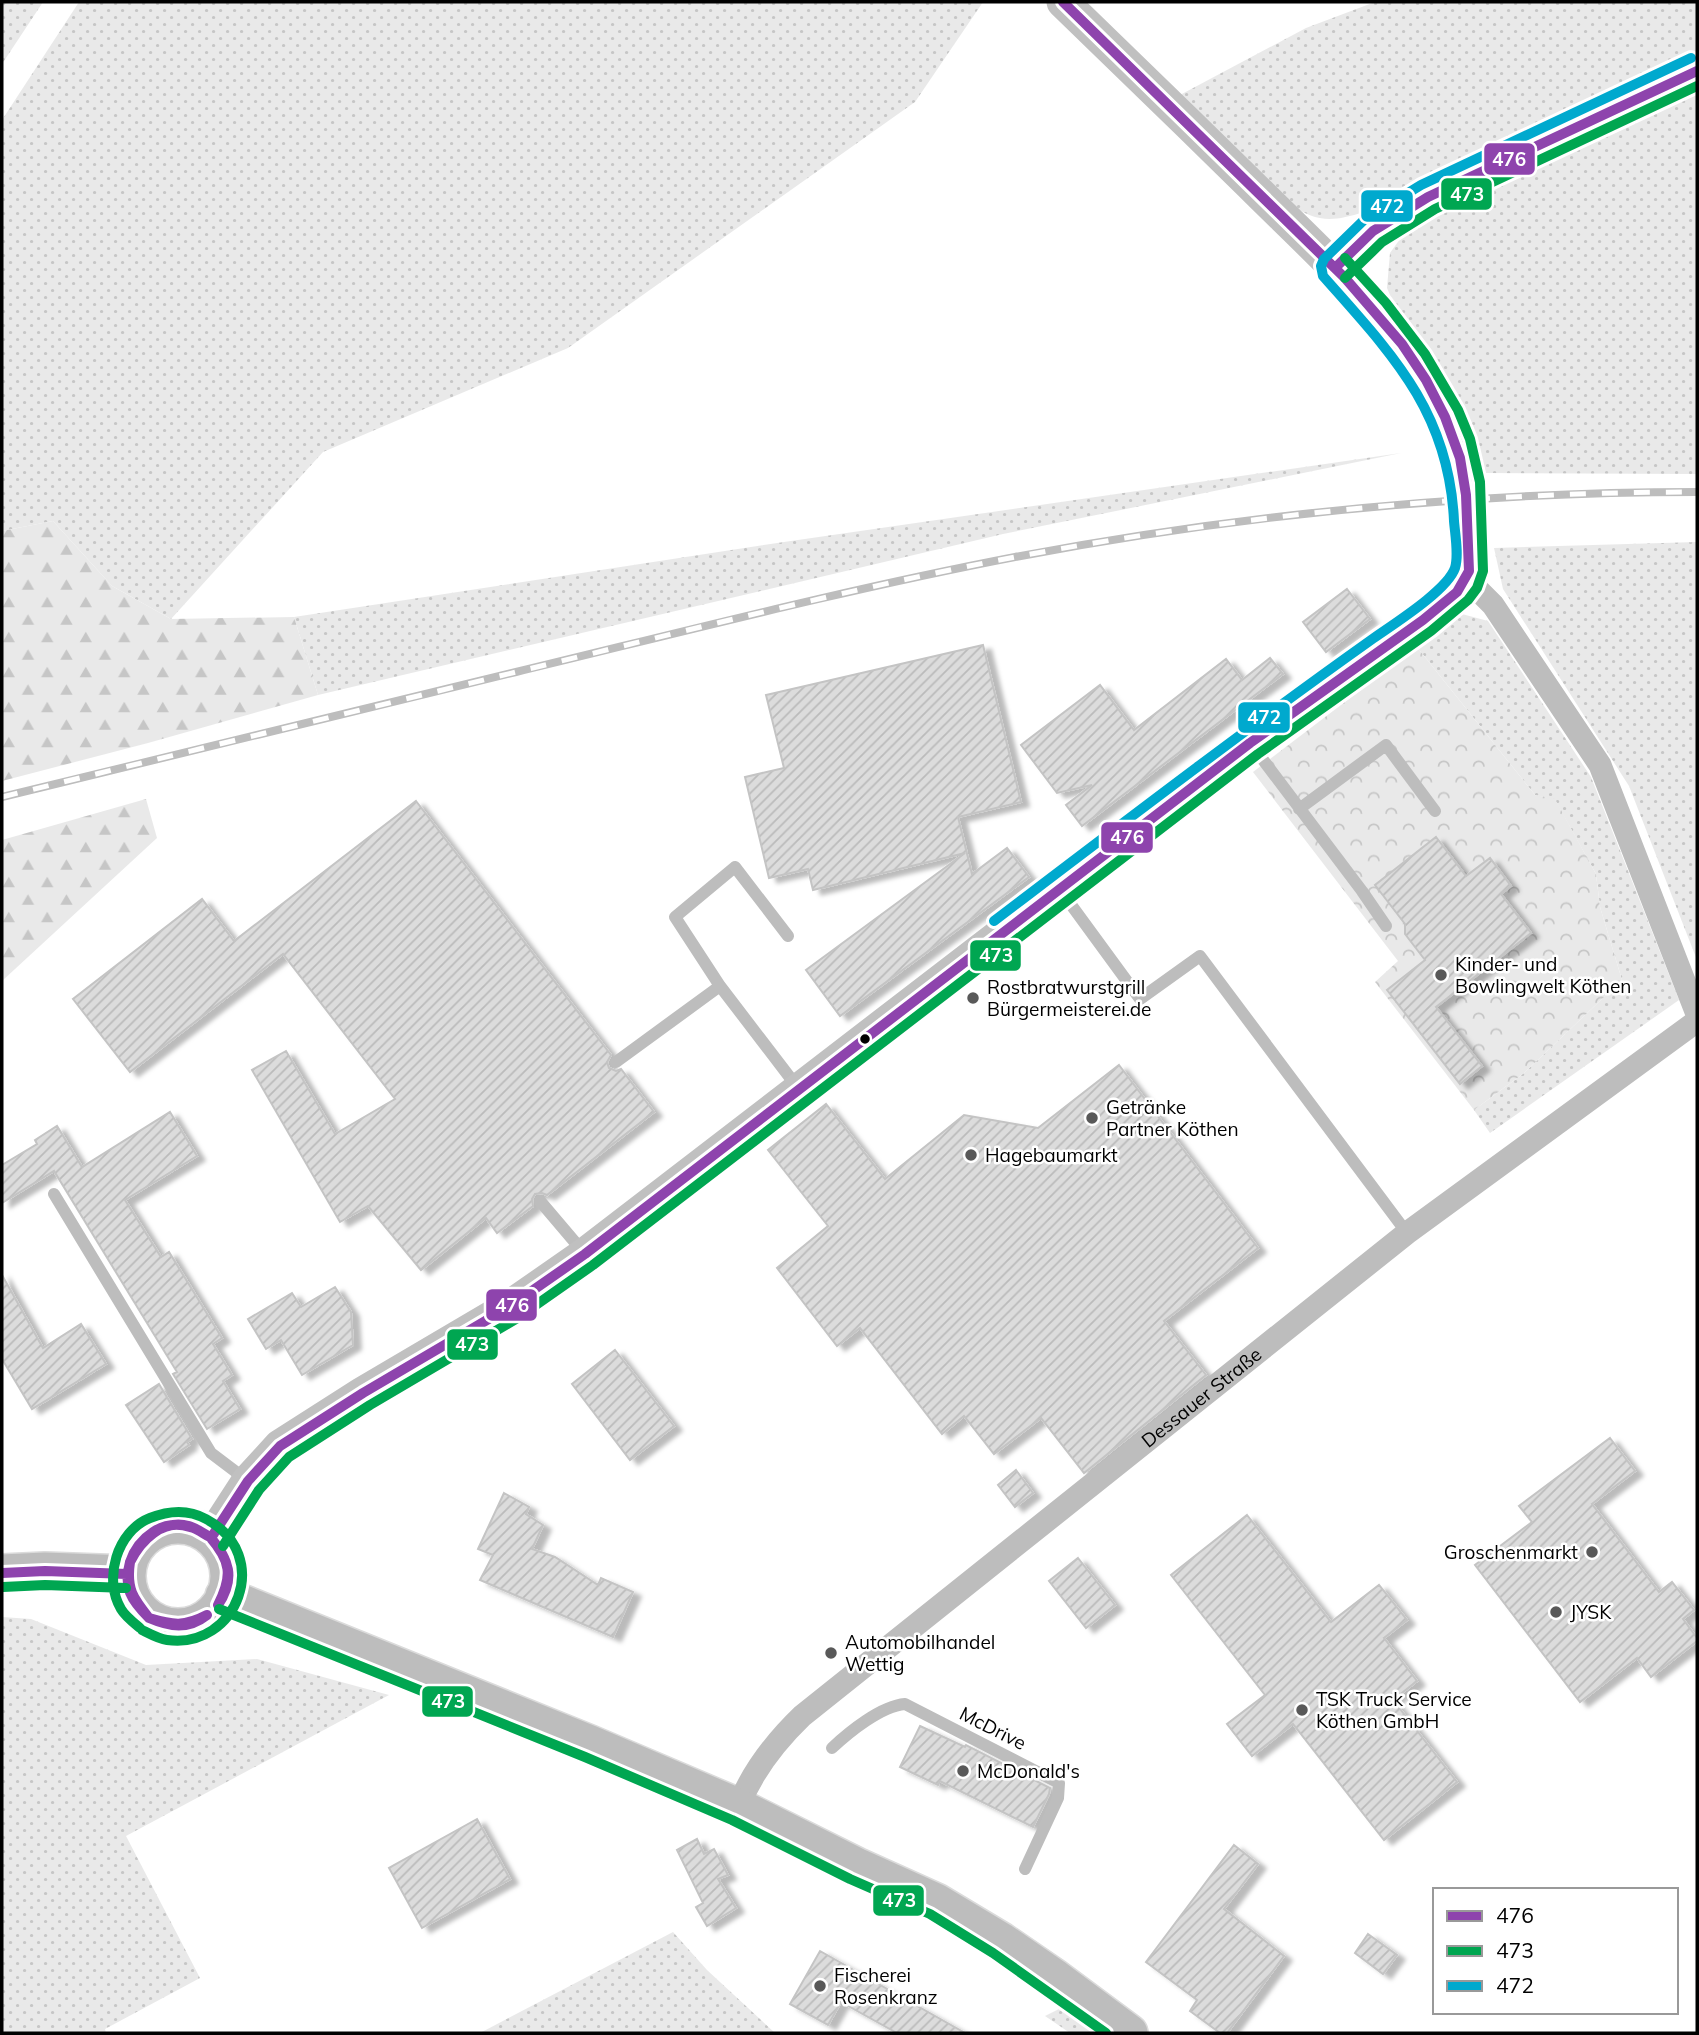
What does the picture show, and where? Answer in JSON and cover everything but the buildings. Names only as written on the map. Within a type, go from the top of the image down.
[{"type":"main road","points":[[169,1526],[191,1527],[211,1538],[224,1555],[228,1576],[224,1596],[214,1611],[199,1622],[174,1627],[149,1619],[132,1599],[127,1574],[132,1552],[147,1535],[169,1526]]},
{"type":"main road","points":[[2,1573],[45,1571],[127,1574]]},
{"type":"main road","points":[[224,1596],[738,1807],[936,1902],[965,1918],[1055,1978],[1129,2033]]},
{"type":"street","points":[[211,1538],[248,1481],[280,1446],[509,1307],[585,1254],[689,1177],[799,1088],[1250,743],[1416,626],[1457,592],[1467,570],[1464,475],[1448,424],[1423,377],[1381,318],[1335,268],[1063,2]]},
{"type":"street","points":[[1335,268],[1373,231],[1428,197],[1697,71]]},
{"type":"street","points":[[1467,570],[1600,765],[1697,1014]]},
{"type":"street","name":"Dessauer Straße","points":[[738,1807],[752,1775],[802,1716],[1407,1233],[1697,1021]]},
{"type":"lane","points":[[1250,743],[1386,926]]},
{"type":"lane","points":[[1299,809],[1386,745],[1435,811]]},
{"type":"lane","points":[[788,936],[734,867],[675,917],[720,986],[799,1088]]},
{"type":"lane","points":[[1059,889],[1140,999],[1199,956],[1407,1233]]},
{"type":"lane","points":[[616,1062],[720,986]]},
{"type":"lane","points":[[54,1194],[211,1453],[248,1481]]},
{"type":"lane","points":[[540,1201],[585,1254]]},
{"type":"lane","name":"McDrive","points":[[832,1748],[892,1705],[905,1704],[1059,1783],[1058,1798],[1025,1869]]},
{"type":"green space","points":[[2,2],[43,2],[2,64]]},
{"type":"green space","points":[[79,2],[983,2],[915,102],[568,348],[323,452],[171,619],[112,586],[53,521],[2,531],[2,120]]},
{"type":"green space","points":[[1375,2],[1697,2],[1697,61],[1364,212],[1334,219],[1316,217],[1288,203],[1180,95],[1306,28]]},
{"type":"green space","points":[[1697,90],[1697,474],[1485,473],[1462,415],[1398,314],[1387,288],[1390,253],[1410,225],[1441,205]]},
{"type":"green space","points":[[1401,453],[1003,534],[318,695],[294,617],[784,542]]},
{"type":"green space","points":[[53,521],[112,586],[171,619],[294,617],[318,695],[2,781],[2,531]]},
{"type":"green space","points":[[1697,542],[1697,960],[1629,786],[1503,589],[1494,548]]},
{"type":"green space","points":[[1462,614],[1488,621],[1591,777],[1679,1000],[1490,1133],[1474,1110],[1524,1073],[1622,980],[1600,907],[1596,874],[1555,800],[1535,795],[1417,647]]},
{"type":"green space","points":[[1417,647],[1535,795],[1555,799],[1596,874],[1600,907],[1622,980],[1524,1073],[1474,1110],[1375,982],[1398,961],[1253,772]]},
{"type":"green space","points":[[146,799],[157,838],[2,981],[2,840]]},
{"type":"green space","points":[[2,1617],[31,1619],[146,1665],[257,1659],[389,1695],[126,1836],[200,1978],[105,2029],[106,2033],[2,2033]]},
{"type":"green space","points":[[673,1932],[707,1970],[775,2033],[480,2033]]},
{"type":"green space","points":[[1061,2008],[1098,2033],[1070,2033],[1045,2016]]},
{"type":"railway","points":[[2,797],[765,612],[1015,557],[1184,529],[1354,509],[1526,496],[1697,492]]},
{"type":"transit line","name":"476","points":[[211,1538],[248,1481],[280,1446],[363,1393],[509,1307],[585,1254],[1250,743],[1423,620],[1457,592],[1469,571],[1466,495],[1460,458],[1445,417],[1426,380],[1402,344],[1345,278],[1063,2]]},
{"type":"transit line","name":"472","points":[[994,921],[1228,744],[1418,607],[1441,587],[1455,568],[1457,557],[1450,482],[1441,447],[1428,415],[1393,358],[1323,276],[1321,266],[1324,259],[1364,220],[1421,185],[1691,58]]},
{"type":"transit line","name":"476","points":[[1335,268],[1373,231],[1428,197],[1697,71]]},
{"type":"transit line","name":"473","points":[[1345,278],[1382,242],[1435,209],[1697,86]]},
{"type":"transit line","name":"473","points":[[223,1546],[259,1490],[289,1457],[370,1405],[516,1319],[593,1265],[1258,754],[1431,631],[1468,600],[1477,588],[1483,571],[1480,482],[1470,439],[1458,410],[1425,354],[1386,303],[1345,258]]},
{"type":"transit line","name":"473","points":[[140,1628],[123,1612],[113,1584],[116,1557],[129,1533],[150,1518],[172,1512],[186,1512],[206,1519],[227,1535],[238,1554],[242,1576],[238,1597],[228,1616],[212,1630],[192,1639],[167,1640],[142,1630]]},
{"type":"transit line","name":"476","points":[[130,1562],[145,1538],[170,1525],[195,1529],[210,1537]]},
{"type":"transit line","name":"476","points":[[130,1562],[146,1539],[170,1526],[189,1526],[210,1537]]},
{"type":"transit line","name":"476","points":[[210,1537],[222,1553],[228,1569],[227,1586],[218,1605]]},
{"type":"transit line","name":"476","points":[[210,1537],[226,1561],[228,1569],[226,1586],[218,1605]]},
{"type":"transit line","name":"476","points":[[130,1562],[132,1593],[149,1618]]},
{"type":"transit line","name":"476","points":[[130,1562],[127,1579],[130,1593],[149,1618]]},
{"type":"transit line","name":"476","points":[[2,1573],[45,1571],[127,1574]]},
{"type":"transit line","name":"473","points":[[3,1587],[45,1585],[126,1588]]},
{"type":"transit line","name":"473","points":[[219,1609],[585,1757],[732,1820],[850,1879],[930,1914],[993,1953],[1106,2033]]},
{"type":"transit line","name":"476","points":[[149,1618],[178,1624],[192,1622],[207,1615]]},
{"type":"transit line","name":"476","points":[[149,1618],[179,1626],[193,1623],[207,1615]]},
{"type":"place","name":"Kinder- und Bowlingwelt Köthen","points":[[1441,975]]},
{"type":"place","name":"Rostbratwurstgrill Bürgermeisterei.de","points":[[973,998]]},
{"type":"place","name":"Getränke Partner Köthen","points":[[1092,1118]]},
{"type":"place","name":"Hagebaumarkt","points":[[971,1155]]},
{"type":"place","name":"Groschenmarkt","points":[[1592,1552]]},
{"type":"place","name":"JYSK","points":[[1556,1612]]},
{"type":"place","name":"Automobilhandel Wettig","points":[[831,1653]]},
{"type":"place","name":"TSK Truck Service Köthen GmbH","points":[[1302,1710]]},
{"type":"place","name":"McDonald's","points":[[963,1771]]},
{"type":"place","name":"Fischerei Rosenkranz","points":[[820,1986]]}]
